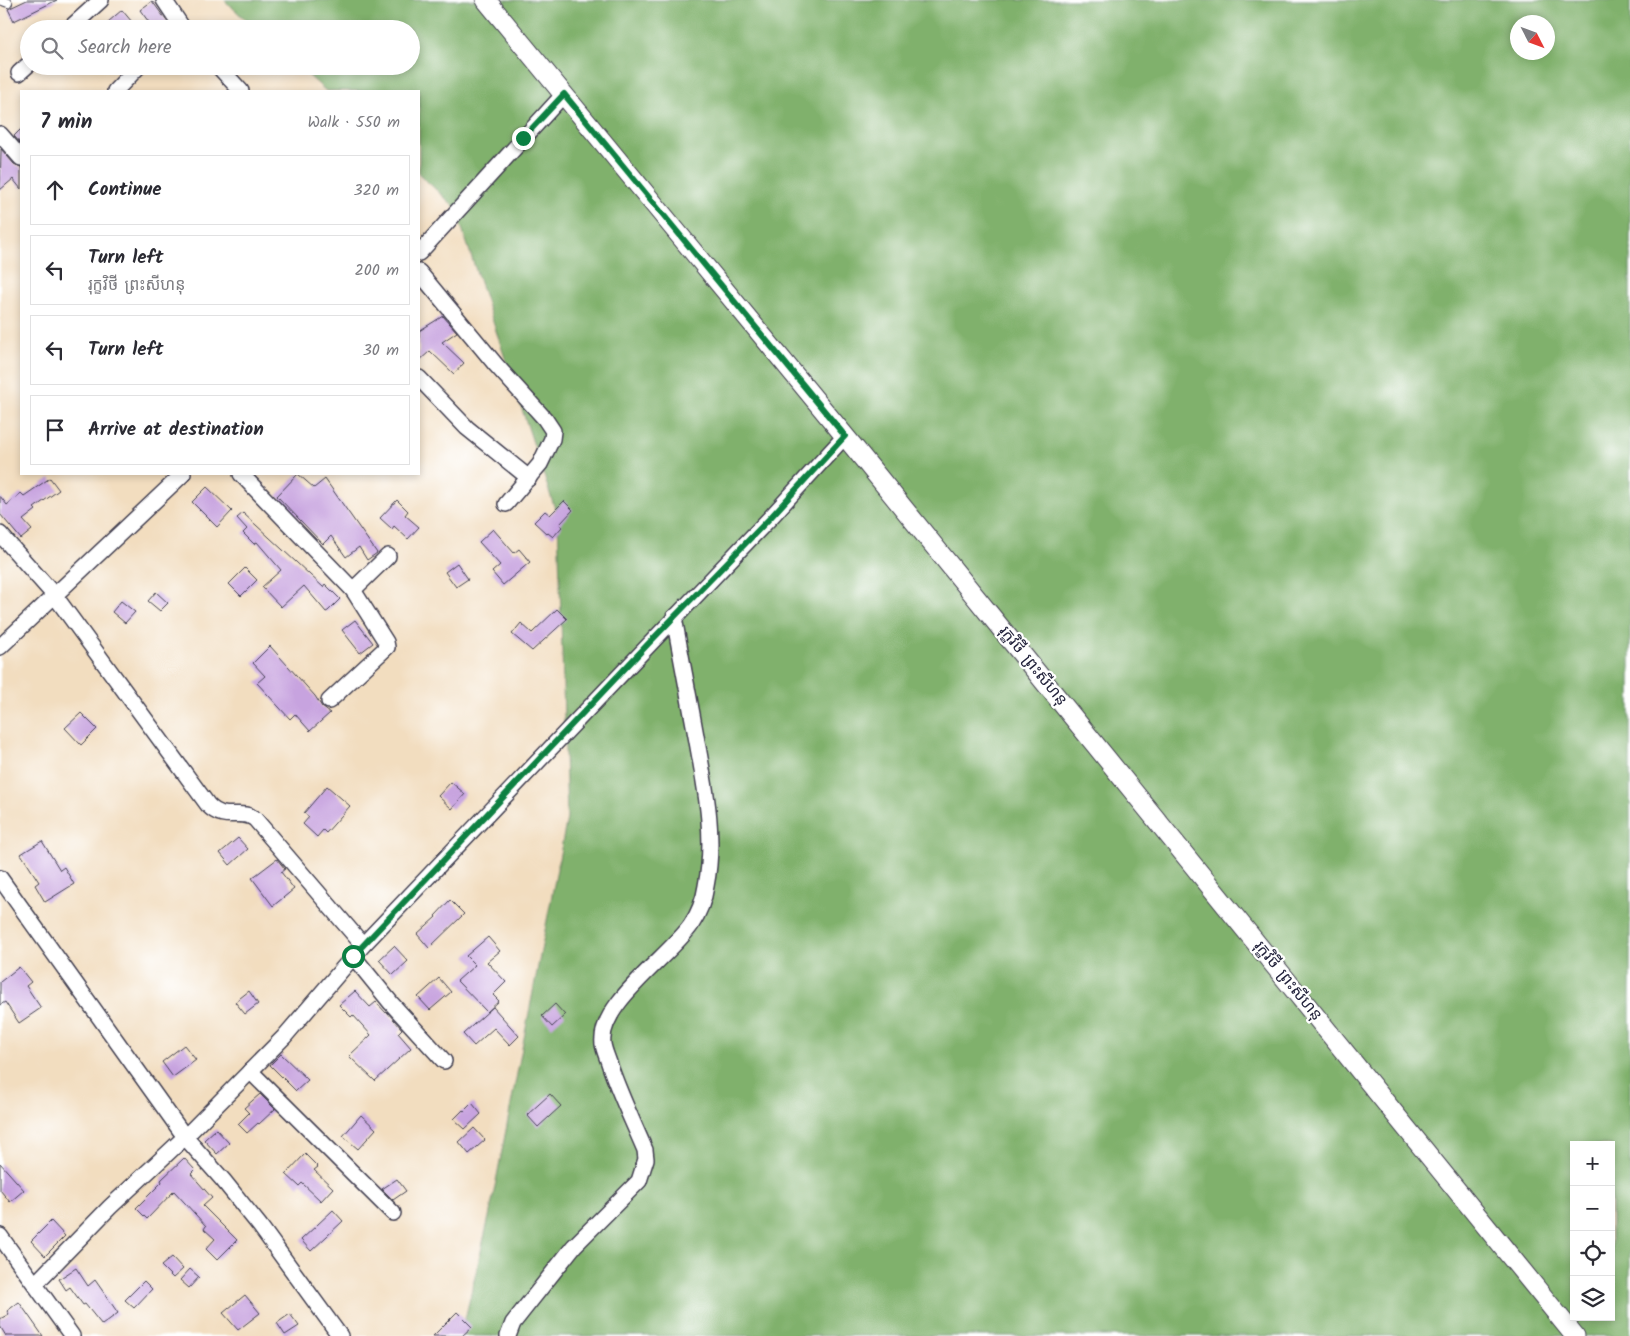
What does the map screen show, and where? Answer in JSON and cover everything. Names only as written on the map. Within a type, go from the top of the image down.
[{"type":"street","points":[[79,20],[101,0]]},
{"type":"street","points":[[164,0],[177,20]]},
{"type":"street","name":"រុក្ខវិថី ព្រះសីហនុ","points":[[486,0],[845,436],[1575,1336]]},
{"type":"street","points":[[116,90],[130,75]]},
{"type":"street","points":[[226,75],[240,90]]},
{"type":"street","points":[[420,252],[564,94]]},
{"type":"street","points":[[0,134],[20,157]]},
{"type":"street","points":[[420,273],[553,431],[552,439],[540,464],[506,504]]},
{"type":"street","points":[[420,379],[467,428],[529,478]]},
{"type":"street","points":[[36,1283],[110,1207],[185,1137],[284,1037],[358,951],[770,518],[845,436]]},
{"type":"street","points":[[0,647],[182,475]]},
{"type":"street","points":[[242,475],[352,590],[386,642],[387,647],[329,701]]},
{"type":"street","points":[[0,534],[55,596],[212,810],[221,815],[248,816],[254,819],[358,951],[391,1003],[444,1061]]},
{"type":"street","points":[[352,590],[388,556]]},
{"type":"street","points":[[508,1336],[513,1323],[574,1246],[627,1194],[639,1181],[644,1171],[645,1150],[618,1088],[603,1044],[604,1033],[611,1014],[627,993],[691,926],[704,899],[710,866],[711,839],[707,801],[674,617]]},
{"type":"street","points":[[0,878],[185,1137],[260,1226],[340,1336]]},
{"type":"street","points":[[250,1071],[393,1213]]},
{"type":"street","points":[[0,1236],[36,1283],[72,1336]]},
{"type":"green space","points":[[224,0],[1630,0],[1630,1336],[461,1336],[489,1217],[567,818],[558,518],[455,207],[420,175],[420,90],[325,90],[308,75],[420,75],[420,20],[246,20]]},
{"type":"building","points":[[27,0],[57,0],[14,21],[8,9]]},
{"type":"building","points":[[152,1],[166,20],[147,20],[140,10]]},
{"type":"building","points":[[122,10],[130,20],[110,20]]},
{"type":"building","points":[[20,130],[20,143],[14,136]]},
{"type":"building","points":[[1,149],[14,164],[20,167],[20,188],[13,179],[0,190]]},
{"type":"building","points":[[443,316],[457,332],[442,342],[464,363],[454,374],[430,351],[420,360],[420,330]]},
{"type":"building","points":[[297,475],[314,488],[325,479],[377,553],[367,560],[359,547],[346,557],[331,536],[323,544],[277,496]]},
{"type":"building","points":[[50,478],[59,490],[34,508],[36,510],[23,520],[32,530],[21,539],[0,514],[0,496],[7,505],[21,493],[24,496]]},
{"type":"building","points":[[207,487],[232,511],[217,527],[192,502]]},
{"type":"building","points":[[397,500],[408,511],[405,515],[419,527],[408,539],[394,526],[392,529],[380,518]]},
{"type":"building","points":[[564,501],[573,510],[560,524],[562,527],[553,537],[534,522],[545,511],[550,515]]},
{"type":"building","points":[[243,513],[323,587],[325,584],[340,599],[328,611],[326,612],[304,586],[281,607],[262,587],[281,570],[257,542],[254,544],[243,533],[247,529],[237,518]]},
{"type":"building","points":[[493,529],[514,553],[519,549],[530,562],[503,585],[492,572],[500,565],[479,542]]},
{"type":"building","points":[[457,563],[468,579],[456,587],[445,572]]},
{"type":"building","points":[[245,568],[257,580],[241,596],[229,584]]},
{"type":"building","points":[[156,592],[168,603],[160,611],[148,601]]},
{"type":"building","points":[[121,601],[135,612],[125,623],[112,612]]},
{"type":"building","points":[[557,609],[567,619],[532,651],[512,634],[521,623],[532,633]]},
{"type":"building","points":[[355,620],[373,643],[360,653],[342,630]]},
{"type":"building","points":[[270,646],[315,696],[322,707],[330,713],[310,731],[295,714],[290,719],[257,683],[265,676],[253,663]]},
{"type":"building","points":[[81,713],[97,729],[81,745],[65,728]]},
{"type":"building","points":[[451,782],[465,794],[452,809],[438,796]]},
{"type":"building","points":[[327,786],[350,806],[326,833],[323,830],[317,837],[303,824],[309,817],[304,813]]},
{"type":"building","points":[[238,838],[248,849],[230,865],[220,853]]},
{"type":"building","points":[[42,841],[60,870],[64,867],[74,884],[45,902],[35,885],[39,882],[21,854]]},
{"type":"building","points":[[277,859],[285,869],[281,872],[294,889],[273,906],[252,878]]},
{"type":"building","points":[[450,900],[464,914],[429,948],[417,934],[436,917]]},
{"type":"building","points":[[488,937],[500,951],[487,962],[506,982],[493,995],[499,1001],[487,1012],[457,981],[475,965],[466,956]]},
{"type":"building","points":[[394,946],[408,961],[393,975],[379,960]]},
{"type":"building","points":[[19,967],[31,982],[26,986],[41,1008],[19,1023],[5,1002],[0,1005],[0,982]]},
{"type":"building","points":[[439,978],[451,992],[430,1010],[418,997]]},
{"type":"building","points":[[249,991],[258,1004],[245,1014],[235,1002]]},
{"type":"building","points":[[355,991],[370,1007],[376,1002],[387,1012],[402,1029],[398,1033],[411,1048],[375,1081],[349,1056],[371,1035],[353,1015],[351,1017],[339,1005]]},
{"type":"building","points":[[555,1004],[565,1015],[552,1027],[542,1016]]},
{"type":"building","points":[[493,1007],[519,1036],[510,1045],[494,1028],[474,1046],[463,1034]]},
{"type":"building","points":[[184,1045],[196,1060],[173,1077],[162,1062]]},
{"type":"building","points":[[281,1054],[308,1080],[296,1091],[270,1065]]},
{"type":"building","points":[[260,1094],[275,1109],[247,1133],[238,1124],[249,1113],[244,1108]]},
{"type":"building","points":[[550,1094],[561,1106],[538,1127],[527,1115]]},
{"type":"building","points":[[472,1103],[481,1114],[465,1129],[454,1119]]},
{"type":"building","points":[[361,1115],[376,1129],[358,1149],[343,1136]]},
{"type":"building","points":[[474,1128],[485,1140],[469,1154],[459,1142]]},
{"type":"building","points":[[216,1129],[229,1143],[217,1154],[204,1140]]},
{"type":"building","points":[[305,1154],[318,1167],[314,1170],[333,1188],[321,1201],[302,1183],[299,1186],[286,1174]]},
{"type":"building","points":[[184,1158],[195,1170],[191,1174],[212,1198],[203,1206],[237,1240],[217,1260],[206,1249],[215,1239],[204,1229],[206,1226],[174,1191],[147,1219],[136,1208]]},
{"type":"building","points":[[0,1163],[24,1190],[10,1202],[0,1190]]},
{"type":"building","points":[[397,1179],[406,1191],[393,1200],[382,1189]]},
{"type":"building","points":[[333,1210],[343,1221],[311,1251],[301,1240]]},
{"type":"building","points":[[51,1221],[65,1236],[45,1256],[31,1241]]},
{"type":"building","points":[[172,1257],[183,1269],[173,1278],[161,1266]]},
{"type":"building","points":[[76,1268],[88,1286],[95,1280],[118,1313],[102,1325],[85,1304],[83,1305],[70,1287],[66,1290],[59,1279]]},
{"type":"building","points":[[190,1269],[199,1277],[189,1288],[180,1280]]},
{"type":"building","points":[[144,1281],[152,1289],[134,1308],[125,1300]]},
{"type":"building","points":[[245,1295],[260,1313],[238,1330],[223,1313]]},
{"type":"building","points":[[19,1302],[43,1336],[6,1336],[0,1326],[0,1319],[9,1314],[7,1311]]},
{"type":"building","points":[[457,1312],[472,1327],[462,1336],[433,1336]]},
{"type":"building","points":[[290,1314],[299,1326],[285,1335],[277,1323]]},
{"type":"route","points":[[353,956],[770,518],[845,436],[564,94],[523,138]]}]
